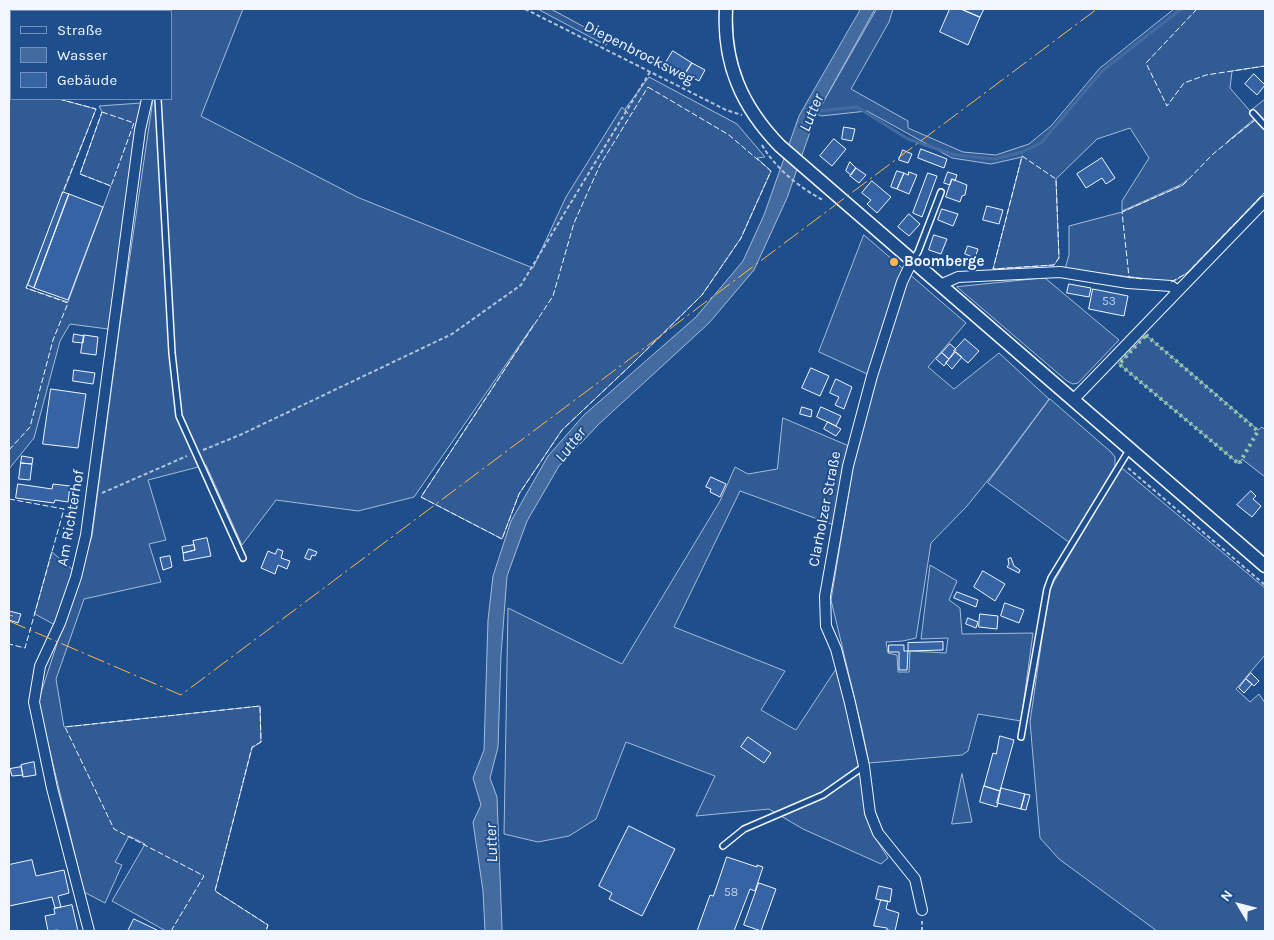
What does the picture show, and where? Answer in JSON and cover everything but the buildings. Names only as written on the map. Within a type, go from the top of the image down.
[{"type":"street","points":[[726,9],[727,44],[732,72],[751,111],[764,130],[912,261],[1265,566]]},
{"type":"street","name":"Am Richterhof","points":[[89,931],[52,788],[34,702],[40,666],[60,623],[76,577],[86,535],[140,130],[147,100]]},
{"type":"street","points":[[1073,400],[1265,201]]},
{"type":"street","name":"Clarholzer Straße","points":[[912,261],[902,282],[872,376],[848,466],[825,596],[826,626],[836,650],[864,766],[870,813],[878,833],[915,879],[922,910]]},
{"type":"street","points":[[940,285],[958,277],[1060,272],[1122,282],[1171,286],[1178,291]]},
{"type":"lane","points":[[158,100],[172,353],[179,416],[243,558]]},
{"type":"lane","points":[[1253,114],[1265,126]]},
{"type":"lane","points":[[912,261],[918,252],[941,192]]},
{"type":"lane","points":[[1021,737],[1047,589],[1122,459],[1130,449]]},
{"type":"lane","points":[[723,846],[744,829],[823,795],[864,766]]},
{"type":"path","name":"Diepenbrocksweg","points":[[525,9],[726,110],[738,115],[742,114]]},
{"type":"path","points":[[91,497],[136,480],[196,452],[240,435],[452,334],[521,284],[650,72]]},
{"type":"path","points":[[774,162],[802,186]]},
{"type":"shaded area","points":[[9,9],[53,9],[10,10],[9,87]]},
{"type":"shaded area","points":[[243,9],[201,116],[357,197],[533,268],[566,197],[622,107],[628,114],[625,109],[649,77],[737,124],[765,157],[757,158],[771,171],[741,238],[702,295],[562,430],[519,494],[502,539],[421,497],[534,324],[414,497],[358,511],[276,500],[242,545],[206,465],[148,480],[166,540],[149,544],[161,582],[84,599],[56,679],[64,727],[260,706],[261,742],[252,748],[215,891],[268,925],[266,931],[166,931],[112,901],[145,844],[129,836],[115,862],[122,865],[105,903],[84,892],[38,702],[92,536],[119,331],[153,100],[172,100],[172,10],[164,10]]},
{"type":"shaded area","points":[[538,9],[551,9],[610,41],[606,45]]},
{"type":"shaded area","points":[[877,9],[893,9],[889,22],[851,89],[908,121],[908,128],[963,152],[996,155],[1029,144],[1051,126],[1100,68],[1174,9],[1265,9],[1265,66],[1232,71],[1230,88],[1250,111],[1265,99],[1265,124],[1259,118],[1254,119],[1227,142],[1255,120],[1265,131],[1265,192],[1187,273],[1173,282],[1065,269],[1069,255],[1069,226],[1122,212],[1183,185],[1188,179],[1182,184],[1122,211],[1122,201],[1149,158],[1130,128],[1097,139],[1056,179],[1059,258],[1054,265],[993,269],[1022,157],[991,164],[952,158],[867,111],[821,116],[817,114]]},
{"type":"shaded area","points":[[10,90],[10,100],[63,100],[96,109],[26,288],[68,302],[111,186],[80,174],[102,112],[99,106],[141,103],[108,329],[70,324],[60,341],[34,438],[9,469]]},
{"type":"shaded area","points":[[864,235],[966,323],[928,367],[954,389],[999,353],[1049,399],[967,506],[931,543],[916,638],[886,642],[888,653],[897,655],[898,672],[909,672],[910,651],[946,653],[948,638],[921,639],[930,565],[957,581],[949,600],[960,608],[962,634],[1033,633],[1021,721],[978,714],[968,751],[962,755],[869,763],[831,600],[853,467],[876,378],[819,352]]},
{"type":"shaded area","points":[[1045,278],[1119,340],[1078,383],[1073,384],[1067,381],[957,287]]},
{"type":"shaded area","points":[[1146,335],[1258,430],[1262,427],[1265,430],[1265,477],[1242,459],[1239,464],[1119,364]]},
{"type":"shaded area","points":[[1050,399],[1115,457],[1115,466],[1070,543],[988,483]]},
{"type":"shaded area","points":[[783,418],[849,446],[834,525],[740,491],[674,627],[785,671],[761,710],[796,730],[836,669],[846,704],[874,836],[888,858],[881,864],[803,829],[769,809],[696,816],[715,776],[626,742],[596,819],[569,836],[538,842],[504,834],[508,608],[622,664],[720,501],[735,467],[748,474],[777,469]]},
{"type":"shaded area","points":[[1123,469],[1265,588],[1265,655],[1236,689],[1250,702],[1259,694],[1265,703],[1265,931],[1157,931],[1059,859],[1040,838],[1030,722],[1049,590],[1119,471]]},
{"type":"shaded area","points":[[52,552],[73,570],[55,625],[35,614]]},
{"type":"shaded area","points":[[962,774],[972,822],[952,824]]},
{"type":"water","name":"Lutter","points":[[861,9],[875,9],[816,115],[787,198],[754,270],[709,323],[599,424],[559,466],[527,521],[507,576],[501,655],[498,747],[490,778],[497,797],[502,931],[485,931],[483,891],[473,822],[481,805],[473,778],[484,750],[488,620],[493,576],[511,521],[548,456],[584,415],[696,317],[743,261],[764,215],[799,116]]},
{"type":"waterway","name":"Lutter","points":[[815,109],[818,111],[857,107],[908,139],[955,155],[995,159],[1022,152],[1041,143],[1102,71],[1181,9]]},
{"type":"hedge","points":[[1146,335],[1258,431],[1239,464],[1119,364],[1146,335]]},
{"type":"fence","points":[[1197,9],[1146,63],[1167,106],[1184,83],[1206,75],[1265,66]]},
{"type":"fence","points":[[648,87],[729,135],[771,171],[741,238],[702,295],[562,430],[519,494],[502,539],[421,497],[553,296],[574,223],[600,165],[648,87]]},
{"type":"fence","points":[[62,194],[96,109],[63,100]]},
{"type":"fence","points":[[102,112],[134,123],[111,186],[80,174],[102,112]]},
{"type":"fence","points":[[1142,279],[1129,277],[1122,212],[1183,185],[1213,154],[1255,120],[1265,131]]},
{"type":"fence","points":[[1022,156],[1056,179],[1059,258],[1054,265],[993,269],[1022,156]]},
{"type":"fence","points":[[1171,282],[1187,273],[1265,192]]},
{"type":"fence","points":[[9,450],[30,427],[53,340],[68,303],[26,288],[28,283]]},
{"type":"fence","points":[[9,499],[64,509],[25,648],[9,644]]},
{"type":"fence","points":[[171,931],[204,876],[114,829],[65,727],[260,706],[261,742],[252,747],[215,891],[268,925],[266,931]]},
{"type":"power","points":[[9,621],[181,695],[1097,9]]},
{"type":"power","points":[[9,615],[13,616]]},
{"type":"place","name":"Boomberge","points":[[894,262]]}]
